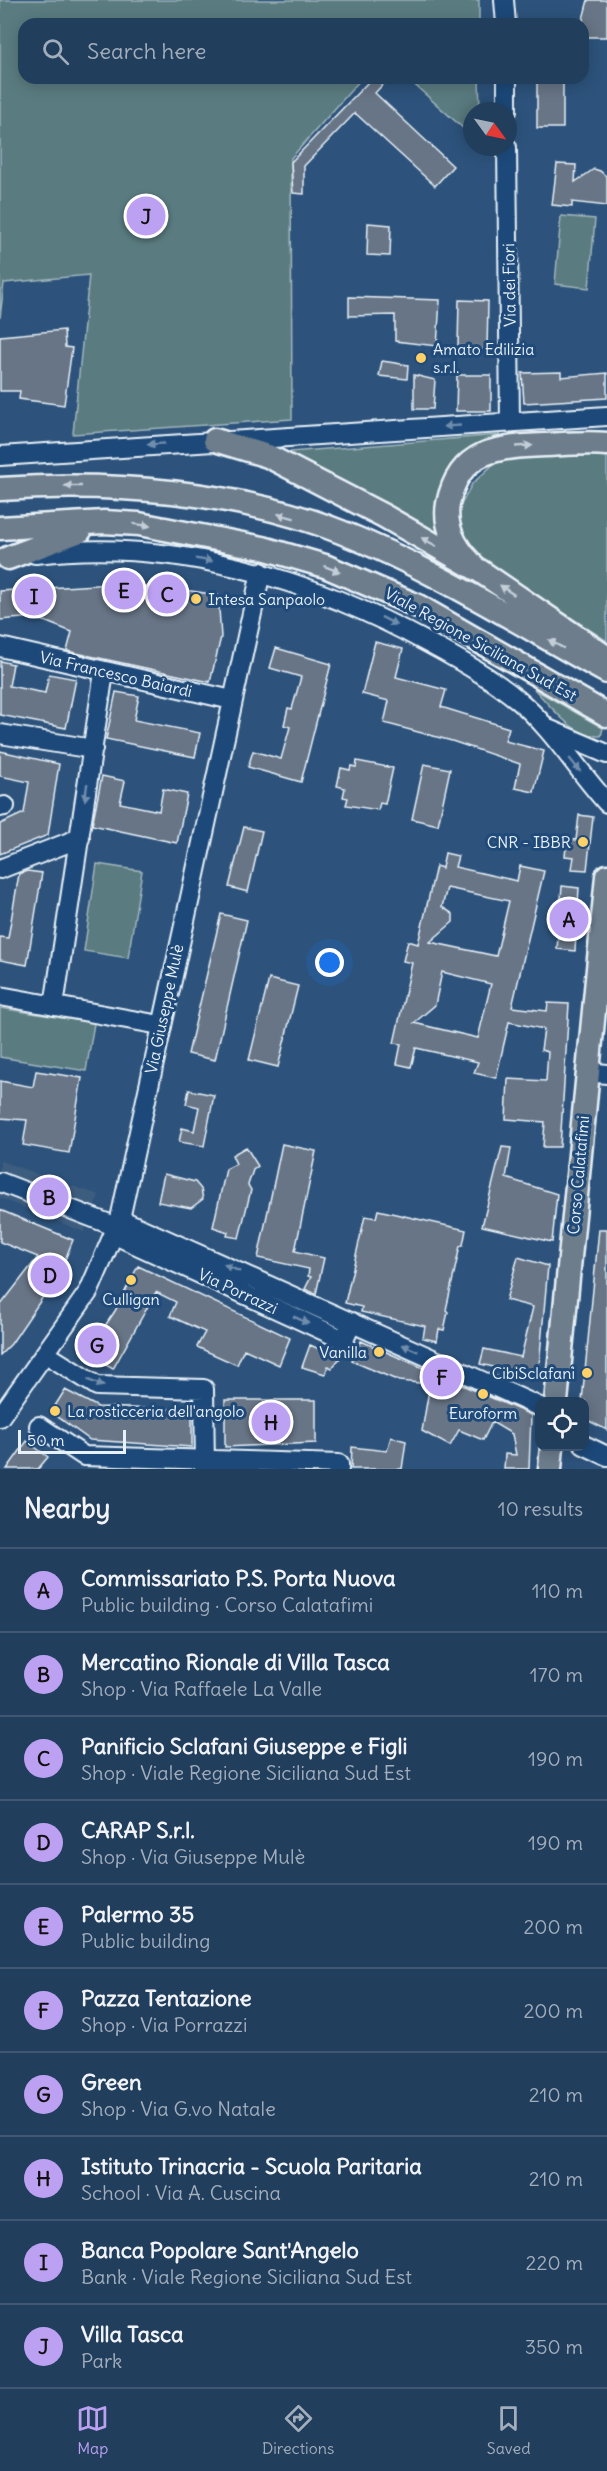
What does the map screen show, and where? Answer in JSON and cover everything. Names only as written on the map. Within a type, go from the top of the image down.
[{"type":"main road","points":[[215,440],[268,456],[320,481],[480,571],[607,658]]},
{"type":"main road","points":[[480,571],[461,553],[450,533],[447,511],[451,489],[463,469],[480,455],[502,447],[607,444]]},
{"type":"main road","points":[[0,489],[74,486],[179,493],[229,502],[340,531],[431,574],[607,672]]},
{"type":"main road","points":[[4,558],[104,522]]},
{"type":"main road","name":"Viale Regione Siciliana Sud Est","points":[[0,528],[104,522],[202,534],[263,548],[325,566],[418,606],[607,715]]},
{"type":"main road","name":"Corso Calatafimi","points":[[557,1397],[598,1073],[607,876]]},
{"type":"main road","points":[[550,1469],[552,1451]]},
{"type":"street","points":[[504,0],[506,18]]},
{"type":"street","points":[[507,84],[507,102]]},
{"type":"street","name":"Via dei Fiori","points":[[507,156],[510,423]]},
{"type":"street","points":[[0,456],[215,440],[604,419]]},
{"type":"street","name":"Viale Regione Siciliana Sud Est","points":[[4,558],[89,549],[158,553],[261,572],[327,593],[384,619],[519,700],[607,803]]},
{"type":"street","name":"Via Giuseppe Mulè","points":[[0,1417],[89,1291],[117,1227],[261,572]]},
{"type":"street","name":"Via Francesco Baiardi","points":[[0,647],[232,700]]},
{"type":"street","points":[[54,1006],[104,672]]},
{"type":"street","name":"Viale Regione Siciliana Sud Est","points":[[544,727],[607,754]]},
{"type":"street","points":[[0,734],[93,749]]},
{"type":"street","points":[[0,869],[80,838]]},
{"type":"street","points":[[0,996],[160,1025]]},
{"type":"street","name":"Via Porrazzi","points":[[0,1182],[352,1322],[535,1405]]},
{"type":"street","points":[[46,1354],[97,1386],[204,1389],[205,1465]]},
{"type":"street","points":[[39,1426],[84,1456],[205,1465],[339,1466]]},
{"type":"street","points":[[589,1447],[607,1456]]},
{"type":"shaded area","points":[[0,1161],[99,1195],[84,1232],[0,1198]]},
{"type":"green space","points":[[0,0],[479,0],[479,18],[18,18],[18,84],[357,84],[291,158],[292,419],[73,434],[89,275],[4,283],[0,318]]},
{"type":"green space","points":[[414,84],[479,84],[480,102],[463,102],[463,128]]},
{"type":"green space","points":[[561,216],[595,219],[589,288],[555,284]]},
{"type":"green space","points":[[500,435],[476,446],[455,463],[441,539],[277,453]]},
{"type":"green space","points":[[591,450],[607,456],[607,641],[467,550],[459,528],[460,507],[472,484],[499,459]]},
{"type":"green space","points":[[534,689],[603,728],[601,736],[581,732],[572,727]]},
{"type":"green space","points":[[97,864],[142,871],[128,958],[84,951]]},
{"type":"green space","points":[[0,1008],[94,1023],[86,1071],[0,1057]]},
{"type":"building","points":[[588,0],[607,0],[607,37],[589,37],[589,18],[583,18]]},
{"type":"building","points":[[366,84],[383,84],[375,93],[453,166],[435,186],[355,113],[304,166],[304,194],[293,193],[291,162]]},
{"type":"building","points":[[537,84],[563,84],[563,128],[537,128]]},
{"type":"building","points":[[557,164],[576,165],[575,182],[594,169],[600,171],[607,177],[607,206],[572,202],[572,207],[552,205]]},
{"type":"building","points":[[368,223],[391,225],[390,256],[367,255]]},
{"type":"building","points":[[349,297],[440,300],[437,346],[395,341],[395,315],[349,316]]},
{"type":"building","points":[[459,300],[488,301],[487,350],[458,346]]},
{"type":"building","points":[[64,330],[65,347],[72,348],[64,405],[19,399],[20,391],[0,391],[0,336]]},
{"type":"building","points":[[382,361],[408,365],[407,379],[379,376]]},
{"type":"building","points":[[561,372],[561,377],[607,373],[607,398],[524,403],[522,373]]},
{"type":"building","points":[[414,375],[435,380],[433,409],[414,409]]},
{"type":"building","points":[[457,375],[491,375],[491,411],[456,411]]},
{"type":"building","points":[[112,584],[218,595],[221,637],[210,682],[67,651],[72,632],[34,617],[0,620],[0,591]]},
{"type":"building","points":[[375,642],[403,649],[396,677],[446,690],[441,707],[509,728],[505,741],[544,751],[534,792],[515,788],[520,764],[452,741],[384,723],[389,701],[362,694]]},
{"type":"building","points":[[276,648],[331,664],[301,782],[248,767],[253,751],[281,759],[290,727],[284,725],[288,708],[292,709],[301,677],[270,668]]},
{"type":"building","points":[[0,661],[13,664],[9,686],[45,693],[49,674],[76,679],[66,728],[0,715]]},
{"type":"building","points":[[116,692],[139,696],[134,720],[200,733],[195,757],[106,739]]},
{"type":"building","points":[[0,751],[59,764],[48,835],[0,854],[0,824],[24,813],[29,782],[0,776]]},
{"type":"building","points":[[357,761],[393,768],[385,804],[380,803],[378,810],[346,805],[348,798],[343,797],[345,788],[337,786],[341,768],[350,770],[351,766],[356,767]]},
{"type":"building","points":[[424,764],[450,769],[438,825],[412,819]]},
{"type":"building","points":[[102,776],[125,781],[120,803],[159,811],[163,789],[187,794],[177,843],[92,825]]},
{"type":"building","points":[[579,815],[593,817],[587,870],[572,869],[574,857],[565,856],[567,839],[576,840]]},
{"type":"building","points":[[244,827],[262,831],[248,892],[229,887]]},
{"type":"building","points":[[445,853],[458,856],[455,867],[517,881],[520,866],[544,871],[512,1007],[547,1011],[548,1003],[569,1004],[560,1147],[543,1147],[545,1122],[506,1119],[508,1079],[546,1081],[548,1052],[541,1050],[544,1029],[509,1022],[496,1078],[474,1073],[478,1062],[416,1048],[411,1067],[397,1064],[401,1044],[394,1043],[412,963],[403,961],[408,941],[418,944],[436,866],[442,868]],"holes":[[[447,888],[509,901],[496,956],[430,942],[453,922],[453,914],[442,907]],[[442,972],[491,984],[478,1038],[414,1023],[435,1005]]]},
{"type":"building","points":[[27,871],[42,873],[27,965],[0,960],[0,937],[8,938],[19,874]]},
{"type":"building","points":[[562,886],[579,888],[575,951],[557,949]]},
{"type":"building","points":[[221,914],[247,920],[215,1060],[188,1054]]},
{"type":"building","points":[[269,979],[298,986],[278,1067],[249,1060]]},
{"type":"building","points":[[36,1071],[82,1078],[69,1153],[23,1145],[27,1120],[0,1118],[0,1081],[33,1087]]},
{"type":"building","points":[[189,1090],[214,1095],[204,1146],[179,1142],[182,1128],[194,1131],[199,1107],[186,1104]]},
{"type":"building","points":[[282,1144],[316,1151],[295,1251],[324,1258],[316,1294],[305,1289],[311,1277],[308,1276],[309,1269],[258,1258]]},
{"type":"building","points":[[246,1147],[258,1166],[253,1170],[248,1185],[251,1190],[239,1238],[227,1236],[228,1232],[213,1227],[226,1169],[236,1164],[232,1155]]},
{"type":"building","points":[[502,1147],[511,1148],[506,1178],[557,1194],[552,1242],[482,1226]]},
{"type":"building","points":[[164,1174],[195,1182],[201,1189],[203,1199],[191,1208],[158,1202]]},
{"type":"building","points":[[0,1210],[73,1240],[60,1272],[11,1344],[0,1355],[0,1306],[38,1257],[0,1242]]},
{"type":"building","points":[[378,1210],[466,1230],[463,1245],[460,1246],[444,1330],[439,1329],[437,1341],[423,1338],[425,1326],[361,1312],[362,1307],[345,1303],[365,1216],[376,1218]]},
{"type":"building","points":[[599,1229],[607,1229],[607,1430],[589,1421],[589,1397],[582,1397]]},
{"type":"building","points":[[518,1257],[548,1266],[538,1377],[480,1364],[484,1349],[521,1357],[533,1307],[506,1300]]},
{"type":"building","points":[[138,1266],[290,1338],[279,1365],[244,1349],[237,1365],[197,1347],[205,1332],[170,1316],[176,1302],[156,1292],[113,1369],[86,1354],[115,1311]]},
{"type":"building","points":[[361,1341],[531,1415],[529,1469],[504,1469],[505,1454],[516,1455],[512,1434],[492,1422],[483,1440],[459,1430],[450,1446],[422,1431],[430,1384],[399,1381],[352,1361]]},
{"type":"building","points":[[310,1345],[340,1358],[332,1368],[328,1366],[325,1374],[302,1367]]},
{"type":"building","points":[[65,1390],[98,1407],[192,1410],[192,1447],[90,1440],[51,1412]]},
{"type":"building","points":[[225,1400],[316,1400],[316,1443],[225,1447]]},
{"type":"building","points":[[391,1437],[406,1441],[402,1469],[351,1469],[352,1447],[387,1451]]},
{"type":"building","points":[[27,1441],[48,1457],[38,1469],[7,1469]]},
{"type":"place","name":"Villa Tasca","points":[[146,216]]},
{"type":"place","name":"Amato Edilizia s.r.l.","points":[[421,358]]},
{"type":"place","name":"Palermo 35","points":[[124,590]]},
{"type":"place","name":"Panificio Sclafani Giuseppe e Figli","points":[[167,594]]},
{"type":"place","name":"Banca Popolare Sant'Angelo","points":[[34,596]]},
{"type":"place","name":"Intesa Sanpaolo","points":[[196,599]]},
{"type":"place","name":"CNR - IBBR","points":[[583,842]]},
{"type":"place","name":"Commissariato P.S. Porta Nuova","points":[[569,919]]},
{"type":"place","name":"Mercatino Rionale di Villa Tasca","points":[[49,1197]]},
{"type":"place","name":"CARAP S.r.l.","points":[[50,1275]]},
{"type":"place","name":"Culligan","points":[[131,1280]]},
{"type":"place","name":"Green","points":[[97,1345]]},
{"type":"place","name":"Vanilla","points":[[379,1352]]},
{"type":"place","name":"CibiSclafani","points":[[587,1373]]},
{"type":"place","name":"Pazza Tentazione","points":[[442,1377]]},
{"type":"place","name":"Euroform","points":[[483,1394]]},
{"type":"place","name":"La rosticceria dell'angolo","points":[[55,1411]]},
{"type":"place","name":"Istituto Trinacria - Scuola Paritaria","points":[[271,1422]]}]
